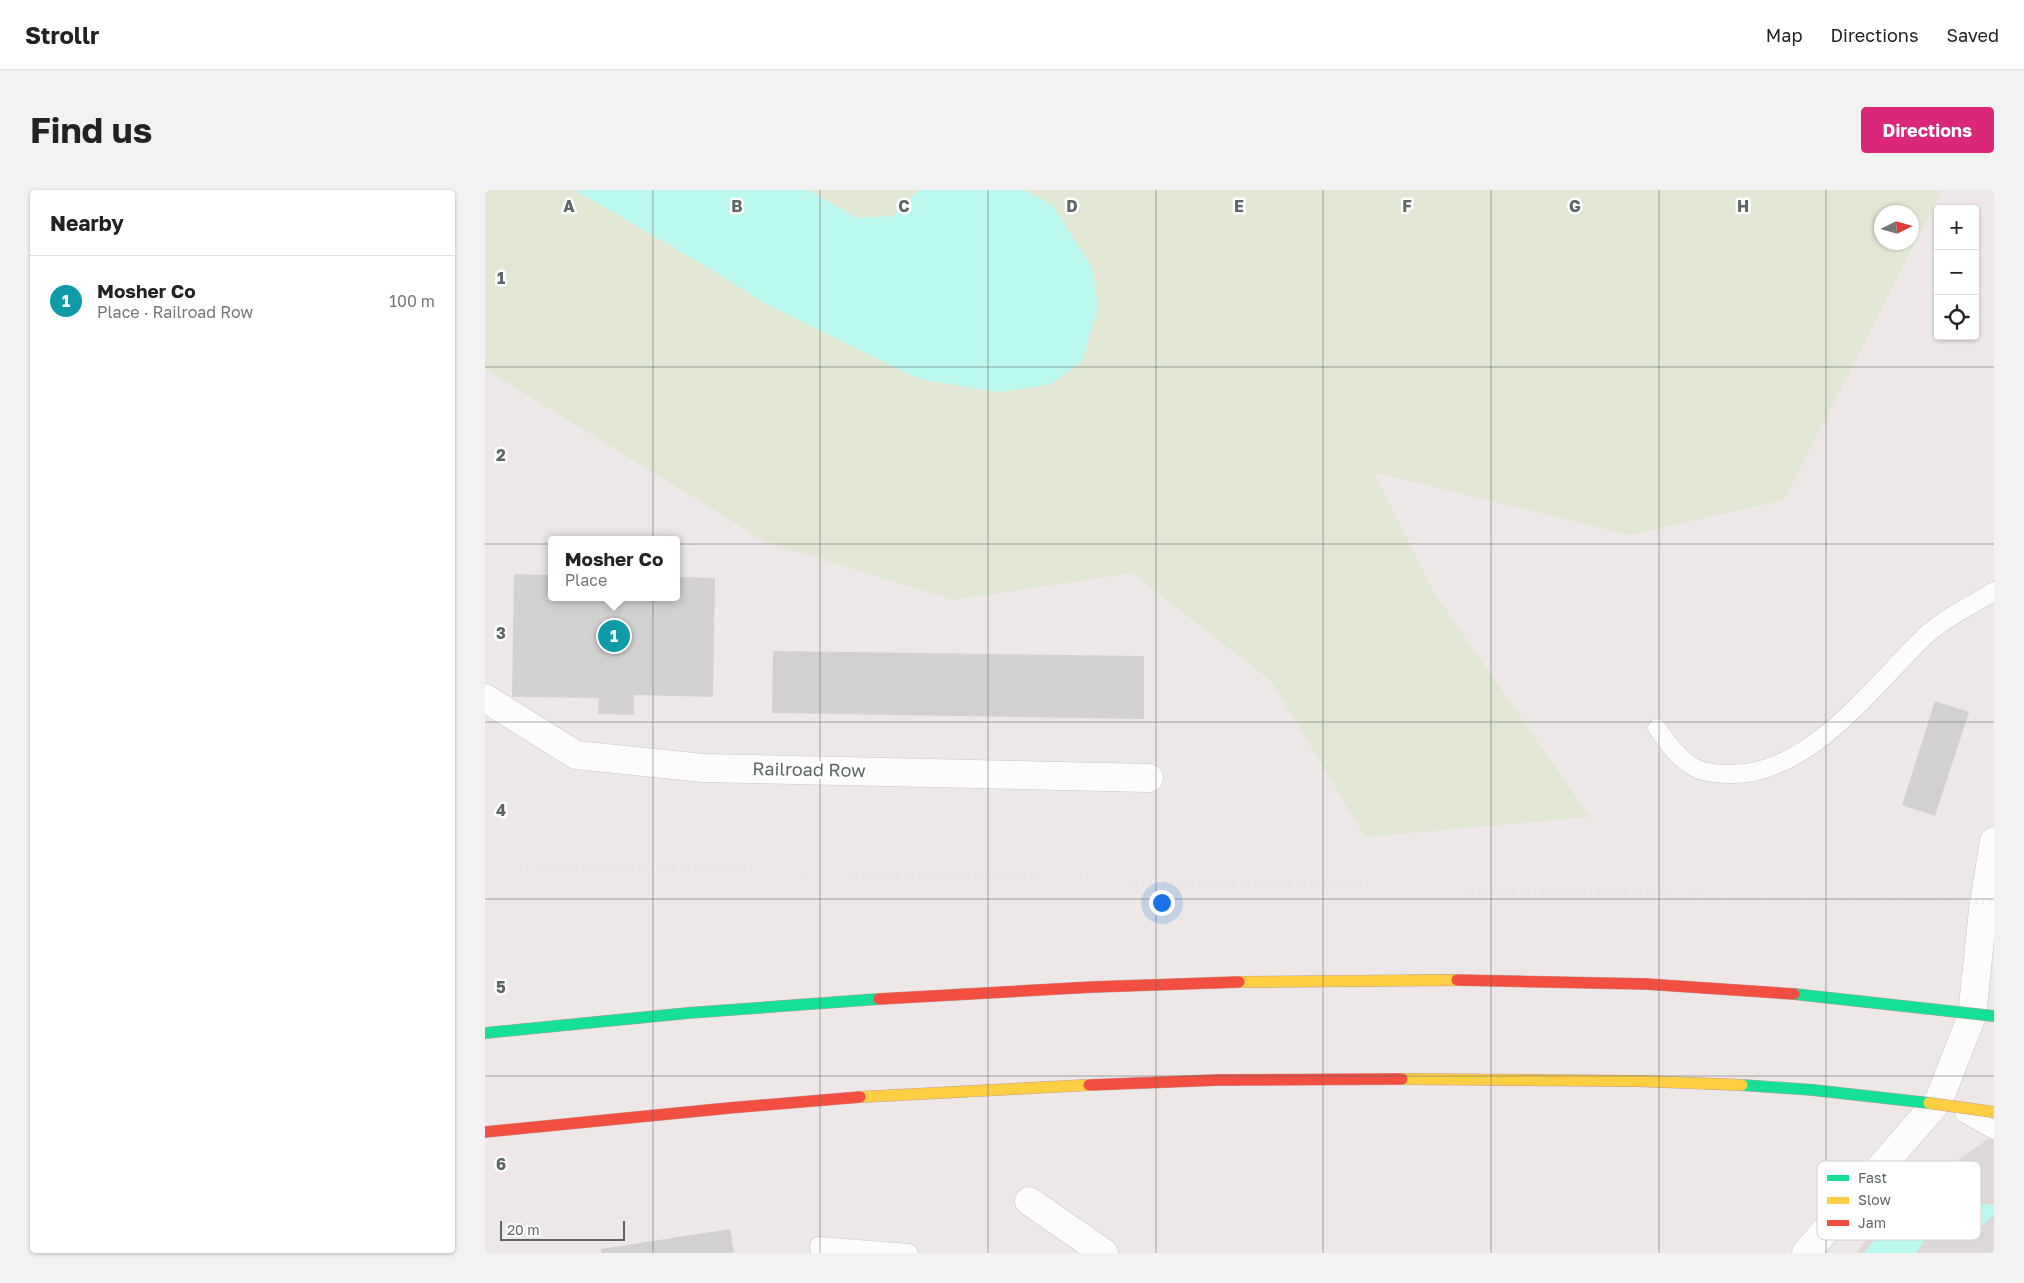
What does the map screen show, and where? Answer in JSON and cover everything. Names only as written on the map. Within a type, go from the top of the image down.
[{"type":"highway","points":[[485,1033],[745,1008],[895,996],[1056,988],[1359,980],[1507,980],[1658,985],[1818,997],[1994,1016]]},
{"type":"highway","points":[[485,1132],[636,1115],[907,1094],[1069,1085],[1343,1078],[1662,1082],[1813,1090],[1994,1112]]},
{"type":"street","name":"Railroad Row","points":[[485,698],[576,755],[703,768],[1149,778]]},
{"type":"street","points":[[1886,1161],[1939,1100],[1972,1016],[1983,910],[1994,841]]},
{"type":"street","points":[[1029,1202],[1104,1253]]},
{"type":"street","points":[[1806,1253],[1817,1240]]},
{"type":"lane","points":[[1657,728],[1673,750],[1693,767],[1716,774],[1743,774],[1761,771],[1781,763],[1845,720],[1926,635],[1994,591]]},
{"type":"lane","points":[[1939,1100],[1994,1130]]},
{"type":"lane","points":[[820,1253],[819,1246],[909,1253]]},
{"type":"shaded area","points":[[1994,1135],[1994,1253],[1856,1253],[1867,1240],[1981,1240],[1981,1161],[1956,1161]]},
{"type":"green space","points":[[485,190],[575,190],[766,304],[919,379],[999,392],[1052,205],[1024,190],[1942,190],[1919,235],[1919,205],[1874,205],[1874,250],[1911,250],[1784,500],[1630,535],[1373,472],[1435,594],[1590,817],[1365,837],[1271,681],[1132,573],[953,600],[766,542],[485,369]]},
{"type":"green space","points":[[808,190],[919,190],[893,216],[857,218]]},
{"type":"water","points":[[575,190],[808,190],[857,218],[893,216],[919,190],[1024,190],[1052,205],[1092,268],[1098,306],[1082,361],[1051,384],[999,392],[919,379],[766,304]]},
{"type":"water","points":[[1981,1204],[1994,1205],[1994,1215],[1981,1227]]},
{"type":"water","points":[[1874,1240],[1925,1240],[1916,1253],[1864,1253]]},
{"type":"building","points":[[514,574],[548,575],[548,601],[680,601],[680,577],[715,578],[713,697],[634,695],[634,715],[598,714],[599,698],[512,697]]},
{"type":"building","points":[[773,651],[1144,656],[1144,719],[772,713]]},
{"type":"building","points":[[1935,701],[1969,712],[1935,816],[1902,805]]},
{"type":"building","points":[[730,1229],[734,1253],[602,1253],[601,1249]]},
{"type":"railway","points":[[485,864],[1994,903]]},
{"type":"traffic: fast","points":[[1794,994],[1994,1016]]},
{"type":"traffic: fast","points":[[485,1033],[688,1013],[879,999]]},
{"type":"traffic: fast","points":[[1742,1085],[1813,1090],[1929,1103]]},
{"type":"traffic: slow","points":[[1239,982],[1457,980]]},
{"type":"traffic: slow","points":[[1402,1079],[1638,1081],[1742,1085]]},
{"type":"traffic: slow","points":[[860,1097],[1089,1085]]},
{"type":"traffic: slow","points":[[1929,1103],[1994,1112]]},
{"type":"traffic: jam","points":[[1457,980],[1646,984],[1794,994]]},
{"type":"traffic: jam","points":[[879,999],[1093,987],[1239,982]]},
{"type":"traffic: jam","points":[[1089,1085],[1218,1080],[1402,1079]]},
{"type":"traffic: jam","points":[[485,1132],[860,1097]]},
{"type":"place","name":"Mosher Co","points":[[614,636]]}]
